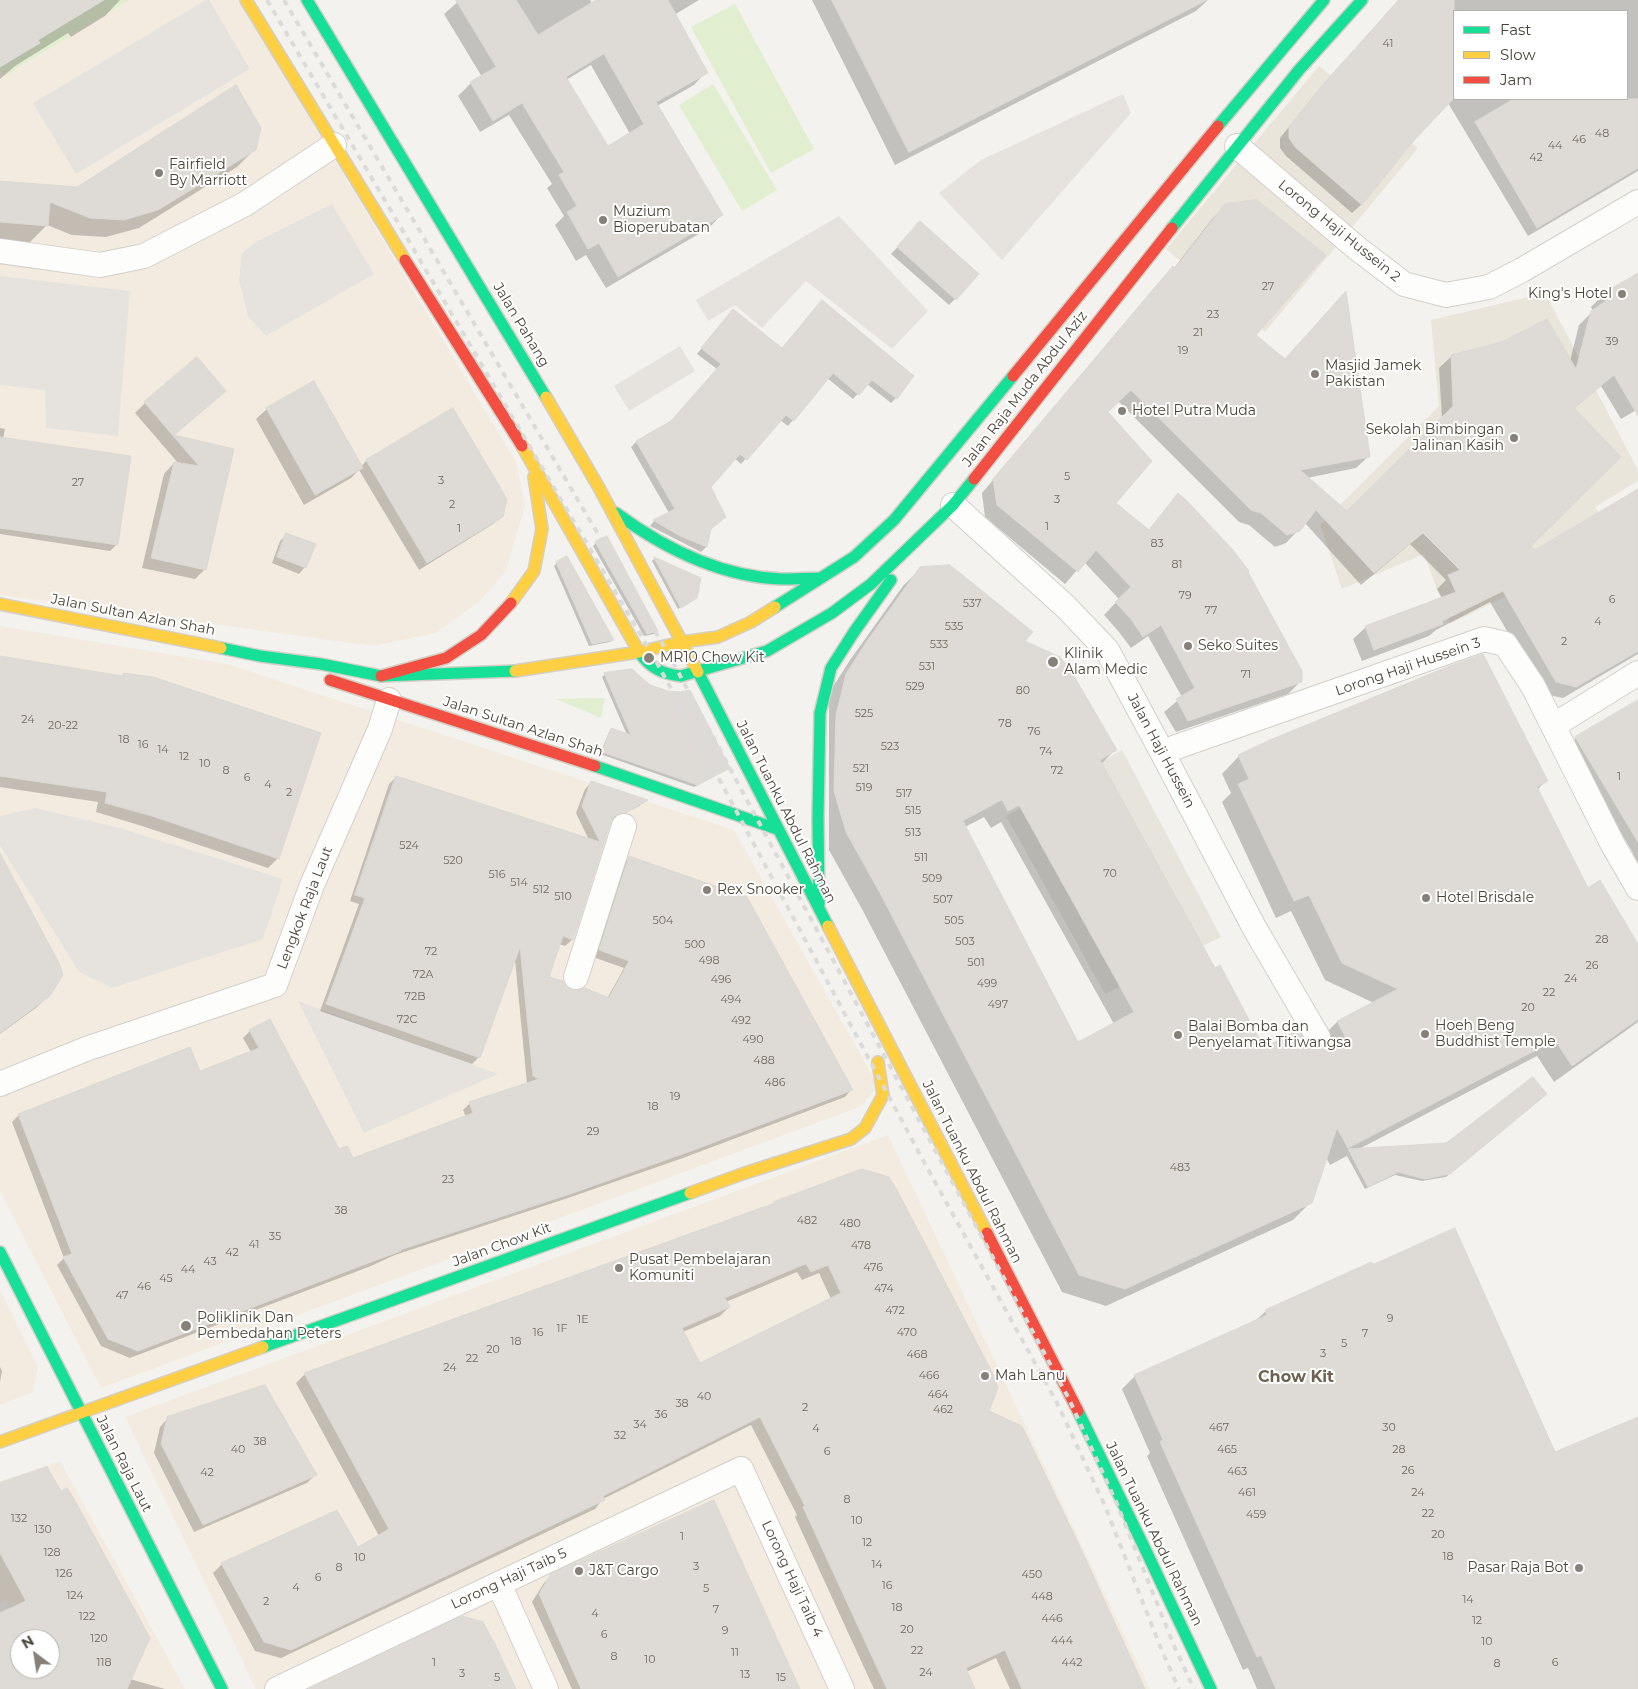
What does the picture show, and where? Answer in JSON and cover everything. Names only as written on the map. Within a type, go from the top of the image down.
[{"type":"main road","points":[[246,0],[334,145],[531,460],[639,652]]},
{"type":"main road","name":"Jalan Pahang","points":[[307,0],[541,386],[698,672]]},
{"type":"main road","name":"Jalan Raja Muda Abdul Aziz","points":[[682,642],[718,637],[751,622],[854,557],[894,520],[1324,0]]},
{"type":"main road","name":"Jalan Raja Muda Abdul Aziz","points":[[639,652],[645,662],[655,670],[669,675],[682,676],[698,672],[767,651],[832,613],[871,584],[953,505],[1237,146],[1299,70],[1362,0]]},
{"type":"main road","points":[[381,676],[446,658],[481,635],[509,606],[534,571],[542,529],[531,460]]},
{"type":"main road","points":[[820,910],[818,817],[820,713],[831,668],[885,588],[953,505]]},
{"type":"main road","points":[[609,507],[633,526],[658,542],[685,556],[713,566],[742,574],[782,579],[821,578]]},
{"type":"main road","name":"Jalan Sultan Azlan Shah","points":[[0,604],[260,656],[322,664],[381,676],[516,671],[639,652],[682,642]]},
{"type":"main road","name":"Jalan Sultan Azlan Shah","points":[[260,656],[621,774],[777,829]]},
{"type":"main road","name":"Jalan Tuanku Abdul Rahman","points":[[698,672],[1137,1528],[1211,1689]]},
{"type":"main road","points":[[793,860],[800,897]]},
{"type":"main road","name":"Jalan Chow Kit","points":[[0,1442],[742,1174],[851,1139],[865,1128],[883,1095],[876,1058],[945,1153]]},
{"type":"main road","name":"Jalan Raja Laut","points":[[0,1252],[222,1689]]},
{"type":"street","points":[[0,251],[100,265],[144,256],[245,204],[334,145]]},
{"type":"street","name":"Lorong Haji Hussein 2","points":[[1237,146],[1358,249],[1404,284],[1446,296],[1489,287],[1522,270],[1638,202]]},
{"type":"street","name":"Jalan Haji Hussein","points":[[953,505],[1066,607],[1107,650],[1255,929],[1318,1036]]},
{"type":"street","name":"Lorong Haji Hussein 3","points":[[1162,752],[1484,639],[1504,644],[1533,686],[1613,845],[1638,888]]},
{"type":"street","points":[[1553,726],[1638,673]]},
{"type":"street","name":"Lengkok Raja Laut","points":[[0,1084],[86,1049],[275,984],[312,885],[380,729],[390,700]]},
{"type":"street","points":[[576,977],[624,826]]},
{"type":"street","name":"Lorong Haji Taib 5","points":[[277,1689],[741,1469]]},
{"type":"street","name":"Lorong Haji Taib 4","points":[[741,1469],[842,1689]]},
{"type":"street","points":[[500,1584],[546,1689]]},
{"type":"shaded area","points":[[0,0],[239,0],[516,462],[525,505],[506,571],[480,601],[436,633],[374,646],[0,595]]},
{"type":"shaded area","points":[[206,0],[209,0],[250,69],[76,174],[33,103]]},
{"type":"shaded area","points":[[1319,66],[1418,148],[1265,332],[1166,249]]},
{"type":"shaded area","points":[[1123,94],[1131,113],[1002,260],[939,193],[981,160]]},
{"type":"shaded area","points":[[332,204],[374,274],[266,336],[248,316],[239,280],[242,253],[254,243]]},
{"type":"shaded area","points":[[839,216],[928,311],[892,349],[806,281],[762,328],[735,305],[708,321],[696,300]]},
{"type":"shaded area","points":[[0,276],[130,291],[118,436],[46,428],[45,390],[0,385]]},
{"type":"shaded area","name":"Sekolah Bimbingan Jalinan Kasih","points":[[1545,293],[1638,470],[1638,481],[1595,507],[1617,541],[1450,624],[1424,554],[1342,589],[1320,525],[1439,406],[1431,320]]},
{"type":"shaded area","points":[[680,346],[695,371],[629,411],[614,386]]},
{"type":"shaded area","points":[[0,626],[227,664],[734,830],[878,1086],[862,1106],[101,1388],[0,1191]]},
{"type":"shaded area","points":[[1122,750],[1221,937],[1105,994],[1006,816]]},
{"type":"shaded area","points":[[35,808],[120,828],[283,879],[263,939],[112,988],[79,972],[0,845],[0,816]]},
{"type":"shaded area","points":[[298,1001],[498,1074],[364,1133]]},
{"type":"shaded area","points":[[888,1135],[1150,1689],[256,1689],[125,1417]]},
{"type":"shaded area","points":[[0,1290],[38,1367],[33,1392],[0,1405]]},
{"type":"shaded area","points":[[60,1461],[185,1689],[55,1689],[52,1679],[60,1679],[60,1629],[22,1629],[6,1600],[0,1603],[0,1481]]},
{"type":"green space","points":[[0,0],[129,0],[4,76],[0,69]]},
{"type":"green space","points":[[735,4],[814,149],[771,173],[691,27]]},
{"type":"green space","points":[[713,84],[777,190],[742,211],[679,105]]},
{"type":"green space","points":[[605,698],[601,718],[556,699]]},
{"type":"building","points":[[0,0],[104,0],[38,40],[40,43],[0,67]]},
{"type":"building","points":[[456,0],[516,0],[538,35],[596,0],[668,0],[708,73],[656,102],[723,215],[618,277],[599,243],[588,249],[567,212],[577,206],[559,175],[564,172],[522,103],[493,121],[470,82],[496,67]],"holes":[[[604,54],[644,124],[608,146],[566,77]]]},
{"type":"building","points":[[832,0],[1207,0],[909,152]]},
{"type":"building","points":[[1399,0],[1454,0],[1453,99],[1409,146],[1362,205],[1295,147],[1289,138],[1289,127],[1327,80]]},
{"type":"building","name":"Fairfield By Marriott","points":[[236,85],[261,128],[256,150],[158,210],[124,220],[90,218],[50,202],[48,226],[0,222],[0,181],[77,187]]},
{"type":"building","points":[[1638,99],[1638,168],[1537,228],[1475,122],[1512,100]]},
{"type":"building","points":[[1257,200],[1326,255],[1256,335],[1285,359],[1346,291],[1370,457],[1300,470],[1347,511],[1453,406],[1451,355],[1502,342],[1547,319],[1576,369],[1591,311],[1606,301],[1602,294],[1638,273],[1638,416],[1614,375],[1574,408],[1621,457],[1531,546],[1535,550],[1638,489],[1638,651],[1576,687],[1556,682],[1503,591],[1442,621],[1443,624],[1374,650],[1365,626],[1456,592],[1448,575],[1460,570],[1423,533],[1374,573],[1316,510],[1300,531],[1287,535],[1261,513],[1251,510],[1131,390],[1108,412],[1152,461],[1116,503],[1149,530],[1178,493],[1188,502],[1233,550],[1249,571],[1302,671],[1302,682],[1188,721],[1176,699],[1195,688],[1161,625],[1143,637],[1131,619],[1115,602],[1131,587],[1096,550],[1078,572],[997,505],[993,479],[1173,266],[1175,268],[1225,204]]},
{"type":"building","points":[[920,221],[979,274],[956,300],[897,247]]},
{"type":"building","points":[[822,300],[914,376],[897,399],[872,380],[859,395],[833,373],[794,421],[786,415],[747,460],[740,454],[711,487],[726,517],[711,529],[707,547],[680,536],[653,520],[675,509],[636,441],[671,421],[721,364],[701,348],[733,309],[782,348]]},
{"type":"building","points":[[197,357],[226,391],[174,435],[234,449],[206,570],[151,558],[174,462],[199,466],[144,402]]},
{"type":"building","points":[[314,381],[363,468],[315,495],[266,408]]},
{"type":"building","points":[[453,408],[507,499],[503,517],[427,563],[366,460]]},
{"type":"building","points":[[0,437],[131,456],[118,545],[0,528]]},
{"type":"building","points":[[286,533],[316,544],[306,568],[277,557]]},
{"type":"building","points":[[607,536],[658,631],[647,634],[595,542]]},
{"type":"building","points":[[567,556],[614,640],[592,644],[556,562]]},
{"type":"building","points":[[654,557],[701,578],[697,598],[681,608]]},
{"type":"building","points":[[950,565],[1033,632],[1025,641],[1060,657],[1071,671],[1117,750],[1100,760],[1215,968],[1220,965],[1264,1048],[1296,1031],[1299,1031],[1311,1049],[1318,1051],[1325,1049],[1330,1044],[1331,1038],[1348,1042],[1337,1021],[1398,989],[1342,963],[1309,895],[1294,901],[1238,784],[1249,779],[1238,755],[1270,740],[1483,654],[1548,781],[1537,787],[1588,888],[1600,880],[1638,944],[1638,1019],[1572,1066],[1555,1040],[1348,1148],[1337,1128],[1312,1203],[1125,1289],[1079,1275],[880,893],[846,832],[834,791],[836,715],[846,674],[920,567]],"holes":[[[1002,800],[1008,811],[1019,805],[1134,1012],[1078,1042],[963,821]]]},
{"type":"building","points":[[0,656],[123,676],[123,673],[153,677],[321,733],[279,859],[152,816],[105,803],[107,792],[0,776]]},
{"type":"building","points":[[632,669],[650,685],[668,691],[680,692],[690,690],[730,768],[698,785],[602,752],[611,728],[631,735],[604,673]]},
{"type":"building","points":[[1638,700],[1638,842],[1575,737]]},
{"type":"building","points":[[396,776],[600,842],[582,806],[591,781],[648,800],[625,813],[615,816],[611,821],[573,940],[563,936],[549,977],[563,981],[566,987],[571,990],[585,988],[609,998],[629,961],[599,950],[629,856],[747,897],[853,1090],[576,1192],[400,1250],[138,1351],[108,1339],[63,1257],[72,1254],[18,1114],[190,1047],[200,1071],[259,1048],[249,1030],[270,1019],[339,1149],[347,1146],[353,1158],[473,1113],[469,1102],[539,1079],[533,1076],[520,947],[480,1058],[326,1004],[365,898],[355,895]]},
{"type":"building","points":[[0,853],[59,963],[63,975],[50,996],[0,1033]]},
{"type":"building","points":[[1533,1077],[1547,1094],[1450,1174],[1425,1179],[1398,1172],[1368,1187],[1348,1149],[1446,1143]]},
{"type":"building","points":[[862,1169],[889,1177],[995,1378],[998,1388],[989,1411],[1022,1426],[1145,1689],[1022,1689],[1005,1650],[966,1668],[975,1689],[887,1689],[803,1507],[805,1506],[760,1417],[603,1496],[605,1500],[291,1650],[264,1642],[221,1563],[337,1510],[358,1547],[389,1529],[304,1373]],"holes":[[[806,1264],[811,1272],[828,1265],[841,1293],[700,1363],[682,1328],[730,1307],[725,1298]]]},
{"type":"building","points":[[1455,1228],[1555,1452],[1638,1417],[1638,1689],[1276,1689],[1261,1655],[1257,1657],[1160,1442],[1163,1440],[1134,1375],[1267,1315],[1265,1310],[1371,1262],[1374,1264]]},
{"type":"building","points":[[265,1385],[317,1475],[203,1525],[161,1444],[167,1417]]},
{"type":"building","points":[[47,1467],[61,1491],[67,1488],[74,1499],[150,1638],[127,1689],[0,1689],[0,1613],[26,1601],[0,1553],[0,1483]]},
{"type":"building","points":[[714,1500],[800,1689],[581,1689],[539,1594],[551,1574]]},
{"type":"building","points":[[462,1616],[483,1622],[516,1689],[309,1689]]},
{"type":"railway","points":[[267,0],[656,661],[924,1162],[1057,1403],[1105,1506],[1162,1651],[1179,1689]]},
{"type":"railway","points":[[284,0],[669,655],[1069,1399],[1117,1504],[1175,1648],[1194,1689]]},
{"type":"traffic: fast","points":[[307,0],[546,397]]},
{"type":"traffic: fast","points":[[1218,126],[1324,0]]},
{"type":"traffic: fast","points":[[1172,228],[1299,70],[1362,0]]},
{"type":"traffic: fast","points":[[775,607],[854,557],[894,520],[1013,376]]},
{"type":"traffic: fast","points":[[639,652],[657,669],[668,674],[681,676],[767,651],[832,613],[871,584],[953,505],[974,479]]},
{"type":"traffic: fast","points":[[616,513],[674,549],[716,567],[759,577],[782,579],[821,578]]},
{"type":"traffic: fast","points":[[819,904],[820,713],[831,668],[891,580]]},
{"type":"traffic: fast","points":[[221,648],[381,676],[515,671]]},
{"type":"traffic: fast","points":[[698,672],[828,926]]},
{"type":"traffic: fast","points":[[595,766],[777,829]]},
{"type":"traffic: fast","points":[[263,1347],[690,1193]]},
{"type":"traffic: fast","points":[[0,1252],[222,1689]]},
{"type":"traffic: fast","points":[[1078,1411],[1211,1689]]},
{"type":"traffic: slow","points":[[246,0],[405,260]]},
{"type":"traffic: slow","points":[[546,397],[598,486],[698,672]]},
{"type":"traffic: slow","points":[[522,446],[639,652]]},
{"type":"traffic: slow","points":[[511,603],[534,571],[542,529],[534,477]]},
{"type":"traffic: slow","points":[[0,604],[221,648]]},
{"type":"traffic: slow","points":[[515,671],[639,652],[682,642],[718,637],[751,622],[775,607]]},
{"type":"traffic: slow","points":[[828,926],[987,1233]]},
{"type":"traffic: slow","points":[[690,1193],[851,1139],[865,1128],[883,1095],[878,1062]]},
{"type":"traffic: slow","points":[[0,1442],[263,1347]]},
{"type":"traffic: jam","points":[[1013,376],[1218,126]]},
{"type":"traffic: jam","points":[[974,479],[1172,228]]},
{"type":"traffic: jam","points":[[405,260],[522,446]]},
{"type":"traffic: jam","points":[[381,676],[446,658],[481,635],[511,603]]},
{"type":"traffic: jam","points":[[330,680],[595,766]]},
{"type":"traffic: jam","points":[[987,1233],[1078,1411]]},
{"type":"place","name":"Fairfield By Marriott","points":[[159,173]]},
{"type":"place","name":"Muzium Bioperubatan","points":[[603,220]]},
{"type":"place","name":"King's Hotel","points":[[1622,294]]},
{"type":"place","name":"Masjid Jamek Pakistan","points":[[1315,374]]},
{"type":"place","name":"Hotel Putra Muda","points":[[1122,411]]},
{"type":"place","name":"Sekolah Bimbingan Jalinan Kasih","points":[[1514,438]]},
{"type":"place","name":"Seko Suites","points":[[1188,646]]},
{"type":"place","name":"MR10 Chow Kit","points":[[649,658]]},
{"type":"place","name":"Klinik Alam Medic","points":[[1053,662]]},
{"type":"place","name":"Rex Snooker","points":[[707,890]]},
{"type":"place","name":"Hotel Brisdale","points":[[1426,898]]},
{"type":"place","name":"Hoeh Beng Buddhist Temple","points":[[1425,1034]]},
{"type":"place","name":"Balai Bomba dan Penyelamat Titiwangsa","points":[[1178,1035]]},
{"type":"place","name":"Pusat Pembelajaran Komuniti","points":[[619,1268]]},
{"type":"place","name":"Poliklinik Dan Pembedahan Peters","points":[[186,1326]]},
{"type":"place","name":"Mah Lanu","points":[[985,1376]]},
{"type":"place","name":"Pasar Raja Bot","points":[[1579,1568]]},
{"type":"place","name":"J&T Cargo","points":[[579,1571]]},
{"type":"district","name":"Chow Kit","points":[[1296,1377]]}]
